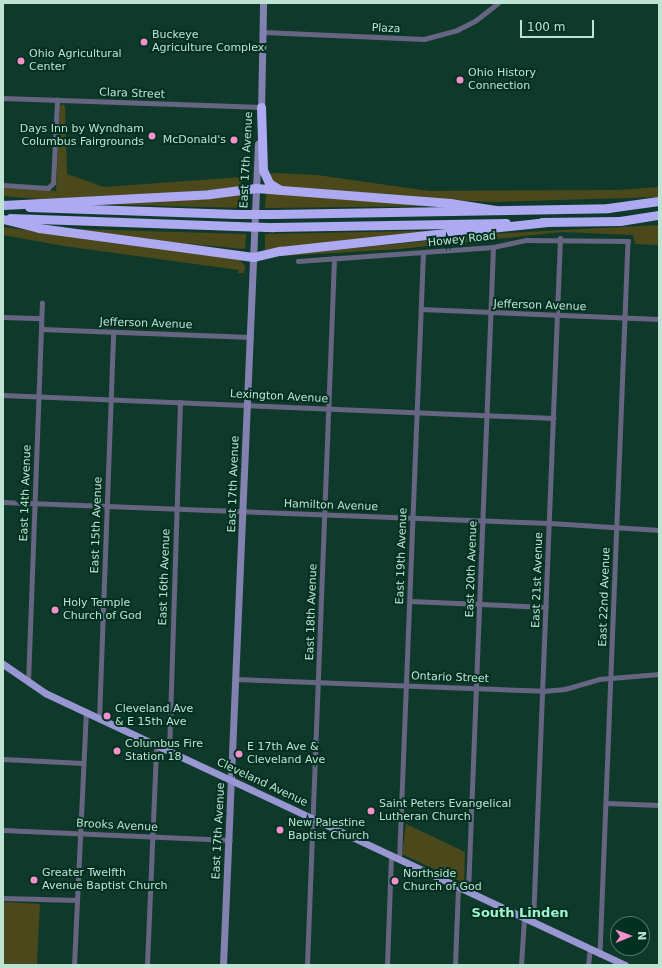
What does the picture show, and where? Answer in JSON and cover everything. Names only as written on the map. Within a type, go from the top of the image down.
[{"type":"highway","points":[[261,107],[263,170],[269,183],[285,192]]},
{"type":"highway","points":[[3,205],[210,194],[256,188],[285,192],[450,203],[495,210]]},
{"type":"highway","points":[[3,205],[109,212],[274,214],[608,208],[659,201]]},
{"type":"highway","points":[[3,218],[273,227],[620,221],[659,215]]},
{"type":"highway","points":[[3,218],[39,228],[253,257],[280,251],[547,222]]},
{"type":"main road","name":"Cleveland Avenue","points":[[3,664],[28,683],[99,719],[625,965]]},
{"type":"street","name":"East 17th Avenue","points":[[223,965],[237,680],[264,3]]},
{"type":"street","name":"Plaza","points":[[263,32],[424,39],[457,30],[475,21],[498,3]]},
{"type":"street","name":"Clara Street","points":[[3,98],[261,107]]},
{"type":"street","points":[[3,185],[48,188],[53,183],[57,100]]},
{"type":"street","name":"Howey Road","points":[[298,261],[378,254],[423,253],[493,247],[526,240],[560,239],[628,242]]},
{"type":"street","name":"East 21st Avenue","points":[[533,922],[550,523],[560,239]]},
{"type":"street","name":"East 22nd Avenue","points":[[600,954],[628,242]]},
{"type":"street","name":"East 20th Avenue","points":[[468,892],[493,247]]},
{"type":"street","name":"East 19th Avenue","points":[[399,860],[423,253]]},
{"type":"street","name":"East 18th Avenue","points":[[306,965],[313,819],[334,259]]},
{"type":"street","name":"East 14th Avenue","points":[[28,683],[42,303]]},
{"type":"street","name":"Jefferson Avenue","points":[[421,309],[659,319]]},
{"type":"street","points":[[3,317],[41,318]]},
{"type":"street","name":"Jefferson Avenue","points":[[41,329],[251,337]]},
{"type":"street","name":"East 15th Avenue","points":[[99,719],[113,332]]},
{"type":"street","name":"Lexington Avenue","points":[[3,395],[248,404],[554,418]]},
{"type":"street","name":"East 16th Avenue","points":[[169,752],[180,402]]},
{"type":"street","name":"Hamilton Avenue","points":[[3,502],[550,523],[659,530]]},
{"type":"street","points":[[410,602],[546,607]]},
{"type":"street","name":"Ontario Street","points":[[237,680],[543,691],[565,689],[611,677],[659,674]]},
{"type":"street","points":[[74,965],[86,712]]},
{"type":"street","points":[[147,965],[156,746]]},
{"type":"street","points":[[3,759],[83,763]]},
{"type":"street","points":[[606,803],[659,805]]},
{"type":"street","name":"Brooks Avenue","points":[[3,830],[230,840]]},
{"type":"street","points":[[387,965],[391,856]]},
{"type":"street","points":[[455,965],[458,887]]},
{"type":"street","points":[[3,898],[77,900]]},
{"type":"street","points":[[521,965],[524,918]]},
{"type":"street","points":[[588,965],[590,949]]},
{"type":"shaded area","points":[[63,104],[65,107],[67,174],[104,187],[246,177],[245,180],[237,188],[155,194],[41,199],[3,196],[3,188],[56,191],[60,106]]},
{"type":"shaded area","points":[[273,173],[317,175],[429,191],[617,190],[659,187],[659,197],[494,202],[285,192],[265,176]]},
{"type":"shaded area","points":[[266,193],[347,198],[435,206],[265,208]]},
{"type":"shaded area","points":[[247,194],[247,208],[87,204]]},
{"type":"shaded area","points":[[659,225],[659,245],[635,244],[633,235],[562,232],[400,249],[266,257],[506,233]]},
{"type":"shaded area","points":[[3,227],[238,258],[245,266],[244,273],[238,273],[239,270],[64,246],[3,235]]},
{"type":"shaded area","points":[[74,229],[246,234],[245,249],[144,240]]},
{"type":"shaded area","points":[[462,230],[265,250],[265,234]]},
{"type":"shaded area","points":[[406,824],[465,852],[464,883],[402,854]]},
{"type":"shaded area","points":[[3,902],[40,904],[37,965],[3,965]]},
{"type":"place","name":"Buckeye Agriculture Complex","points":[[144,42]]},
{"type":"place","name":"Ohio Agricultural Center","points":[[21,61]]},
{"type":"place","name":"Ohio History Connection","points":[[460,80]]},
{"type":"place","name":"Days Inn by Wyndham Columbus Fairgrounds","points":[[152,136]]},
{"type":"place","name":"McDonald's","points":[[234,140]]},
{"type":"place","name":"Holy Temple Church of God","points":[[55,610]]},
{"type":"place","name":"Cleveland Ave & E 15th Ave","points":[[107,716]]},
{"type":"place","name":"Columbus Fire Station 18","points":[[117,751]]},
{"type":"place","name":"E 17th Ave & Cleveland Ave","points":[[239,754]]},
{"type":"place","name":"Saint Peters Evangelical Lutheran Church","points":[[371,811]]},
{"type":"place","name":"New Palestine Baptist Church","points":[[280,830]]},
{"type":"place","name":"Greater Twelfth Avenue Baptist Church","points":[[34,880]]},
{"type":"place","name":"Northside Church of God","points":[[395,881]]},
{"type":"district","name":"South Linden","points":[[520,913]]}]
